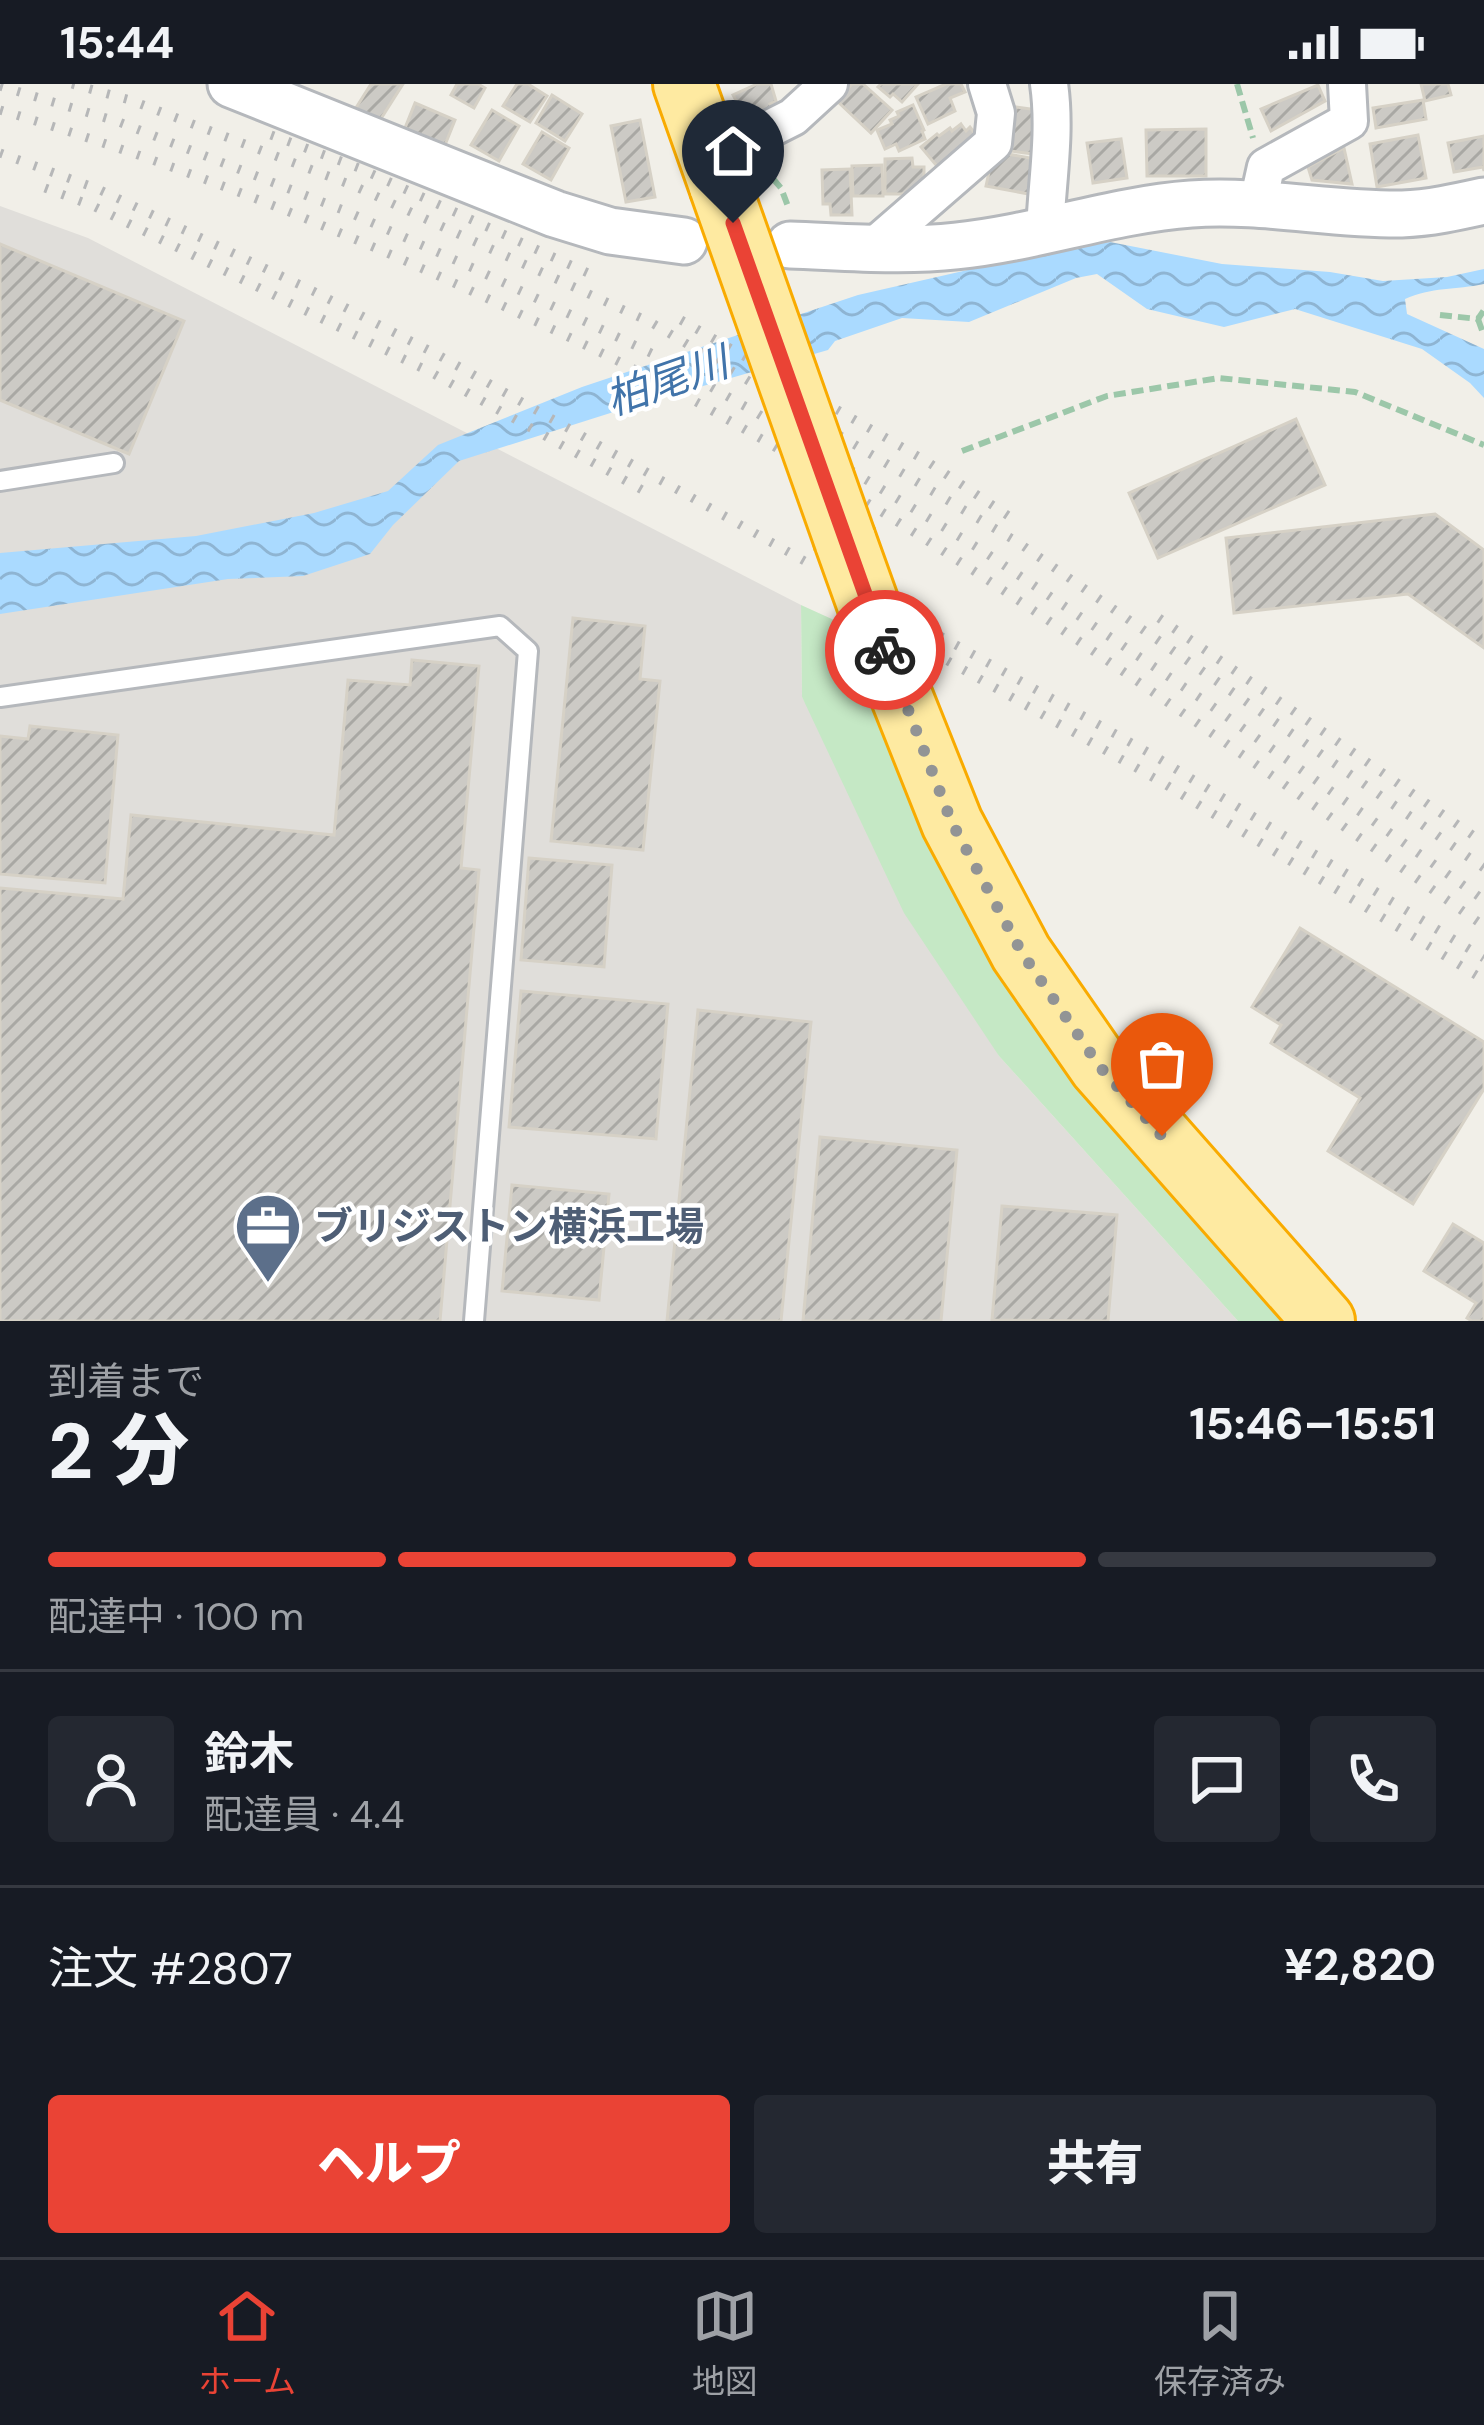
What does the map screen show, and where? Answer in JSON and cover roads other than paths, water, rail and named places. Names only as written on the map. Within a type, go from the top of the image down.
[{"type":"highway","points":[[684,84],[724,162],[845,539],[952,823],[1022,953],[1100,1067],[1324,1321]]},
{"type":"street","points":[[231,84],[555,214],[610,231],[684,241]]},
{"type":"street","points":[[724,162],[793,117],[829,84]]},
{"type":"street","points":[[872,248],[994,143],[997,113],[987,84]]},
{"type":"street","points":[[1045,231],[1054,115],[1049,84]]},
{"type":"street","points":[[1258,203],[1266,166],[1349,121],[1347,84]]},
{"type":"street","points":[[792,232],[872,248],[955,247],[1190,204],[1258,203],[1407,214],[1484,201]]},
{"type":"lane","points":[[0,481],[114,463]]},
{"type":"lane","points":[[0,697],[500,626],[528,651],[474,1321]]},
{"type":"water","name":"柏尾川","points":[[1110,242],[1222,264],[1383,281],[1484,269],[1484,284],[1405,299],[1407,314],[1484,349],[1484,398],[1422,349],[1295,309],[1224,327],[1147,309],[1097,274],[1076,278],[969,322],[902,318],[835,341],[828,350],[459,461],[370,554],[303,576],[228,579],[0,614],[0,553],[196,536],[314,513],[388,491],[438,445],[582,387],[858,295]]},
{"type":"railway","points":[[72,84],[130,100],[354,186],[652,323],[1019,543],[1484,868]]},
{"type":"railway","points":[[0,86],[119,122],[348,212],[653,354],[983,551],[1209,704],[1484,900]]},
{"type":"railway","points":[[0,110],[200,177],[330,229],[459,285],[700,404],[1001,589],[1484,926]]},
{"type":"railway","points":[[271,135],[359,168],[590,274]]},
{"type":"railway","points":[[0,153],[98,189],[313,291],[440,356],[817,568]]},
{"type":"railway","points":[[45,188],[93,206],[432,373],[644,491]]},
{"type":"railway","points":[[681,320],[928,462],[1010,517]]},
{"type":"railway","points":[[1159,618],[1484,843]]},
{"type":"railway","points":[[940,636],[1153,755],[1484,958]]},
{"type":"railway","points":[[932,652],[1163,783],[1484,980]]},
{"type":"place","name":"ブリジストン横浜工場","points":[[268,1285]]}]
